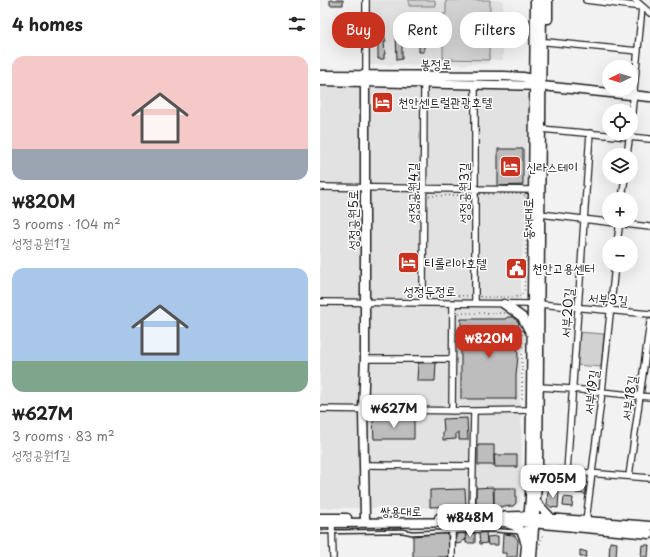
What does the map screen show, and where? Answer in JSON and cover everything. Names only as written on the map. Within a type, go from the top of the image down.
[{"type":"main road","name":"동서대로","points":[[532,557],[533,500],[530,410],[530,332],[535,304],[540,214],[541,129],[536,0]]},
{"type":"main road","points":[[540,80],[547,42],[548,0]]},
{"type":"main road","name":"봉정로","points":[[320,75],[424,83],[476,83],[540,80]]},
{"type":"main road","name":"봉정로","points":[[320,81],[366,78],[504,76],[540,80],[602,91]]},
{"type":"main road","name":"성정공원5로","points":[[365,518],[363,410],[366,303],[366,78]]},
{"type":"main road","name":"동서대로","points":[[533,500],[538,469],[539,387],[532,190],[540,80]]},
{"type":"main road","name":"봉정로","points":[[634,96],[650,97]]},
{"type":"main road","points":[[504,304],[522,317],[530,332]]},
{"type":"main road","points":[[508,516],[524,510],[533,500],[551,525],[547,526],[533,538]]},
{"type":"main road","name":"쌍용대로","points":[[320,518],[508,516],[551,525],[650,534]]},
{"type":"main road","name":"동서대로","points":[[525,557],[532,520]]},
{"type":"main road","name":"쌍용대로","points":[[320,524],[332,527],[452,527],[532,520]]},
{"type":"main road","name":"쌍용대로","points":[[551,525],[586,520],[650,526]]},
{"type":"main road","points":[[500,522],[517,526],[524,537],[526,548]]},
{"type":"street","points":[[366,0],[366,78]]},
{"type":"street","points":[[586,0],[642,7]]},
{"type":"street","points":[[635,0],[650,13]]},
{"type":"street","points":[[637,60],[642,7]]},
{"type":"street","points":[[547,42],[638,51]]},
{"type":"street","name":"성정공원4길","points":[[423,303],[424,83]]},
{"type":"street","name":"성정공원3길","points":[[475,303],[476,83]]},
{"type":"street","points":[[633,104],[634,96]]},
{"type":"street","points":[[541,129],[602,134]]},
{"type":"street","name":"서부20길","points":[[567,471],[590,133]]},
{"type":"street","points":[[638,137],[650,139]]},
{"type":"street","points":[[320,187],[532,190]]},
{"type":"street","points":[[540,214],[602,221]]},
{"type":"street","points":[[638,225],[650,227]]},
{"type":"street","name":"서부19길","points":[[586,520],[602,392],[614,272]]},
{"type":"street","name":"성정두정로","points":[[320,302],[535,304]]},
{"type":"street","points":[[452,303],[452,411]]},
{"type":"street","name":"서부3길","points":[[535,304],[611,309],[650,314]]},
{"type":"street","name":"서부18길","points":[[628,476],[650,322]]},
{"type":"street","points":[[365,359],[452,359]]},
{"type":"street","points":[[539,387],[650,397]]},
{"type":"street","points":[[320,409],[452,411],[530,410]]},
{"type":"street","points":[[472,516],[474,411]]},
{"type":"street","points":[[365,465],[473,466]]},
{"type":"street","points":[[538,469],[650,478]]},
{"type":"street","points":[[332,527],[333,557]]},
{"type":"street","points":[[452,527],[452,557]]},
{"type":"lane","points":[[320,532],[332,527]]},
{"type":"lane","points":[[452,527],[518,532],[524,537]]},
{"type":"path","points":[[484,194],[524,195],[528,202],[527,247],[524,258],[524,292],[518,297],[481,297],[476,292],[478,196],[484,194]]},
{"type":"path","points":[[429,196],[471,196]]},
{"type":"path","points":[[438,295],[470,296],[471,294]]},
{"type":"path","points":[[459,313],[511,313]]},
{"type":"path","points":[[522,328],[522,399]]},
{"type":"path","points":[[539,551],[542,536],[551,525]]},
{"type":"shaded area","points":[[368,0],[503,0],[503,12],[460,12],[460,48],[503,48],[503,60],[489,60],[488,64],[368,65],[368,48],[385,48],[385,12],[368,12]]},
{"type":"shaded area","points":[[409,0],[435,0],[435,6],[409,6]]},
{"type":"shaded area","points":[[446,0],[490,0],[490,12],[460,12],[460,48],[489,48],[489,60],[443,59],[443,48],[452,48],[452,12],[446,12]]},
{"type":"shaded area","points":[[320,87],[522,90],[527,94],[529,99],[528,137],[526,146],[528,202],[522,259],[520,324],[520,398],[522,447],[520,502],[514,508],[320,508]]},
{"type":"shaded area","points":[[578,332],[604,334],[601,367],[575,365]]},
{"type":"building","points":[[330,0],[343,0],[343,5],[330,5]]},
{"type":"building","points":[[378,48],[384,48],[384,59],[378,59]]},
{"type":"building","points":[[397,48],[402,48],[402,59],[397,60]]},
{"type":"building","points":[[419,48],[424,48],[424,52],[419,52]]},
{"type":"building","name":"신라스테이","points":[[498,149],[523,149],[523,185],[498,186]]},
{"type":"building","points":[[508,317],[514,317],[519,323],[516,332],[518,356],[516,399],[461,399],[461,319],[505,319]]},
{"type":"building","points":[[418,363],[436,363],[435,381],[417,381]]},
{"type":"building","points":[[377,418],[414,418],[414,439],[374,439],[373,421]]},
{"type":"building","points":[[467,418],[468,440],[459,440],[459,433],[456,433],[456,439],[443,440],[443,419]]},
{"type":"building","points":[[478,445],[494,445],[494,465],[478,465]]},
{"type":"building","points":[[494,455],[517,455],[517,467],[495,467]]},
{"type":"building","points":[[576,486],[586,487],[586,494],[576,493]]},
{"type":"building","points":[[493,487],[494,507],[480,507],[476,504],[476,488]]},
{"type":"building","points":[[494,488],[516,488],[516,503],[513,506],[494,507]]},
{"type":"building","points":[[465,489],[466,506],[430,507],[430,490]]},
{"type":"building","points":[[548,491],[559,491],[558,508],[551,507],[547,504]]},
{"type":"building","points":[[564,497],[573,498],[572,507],[563,506]]},
{"type":"building","points":[[486,532],[487,543],[480,544],[479,533]]},
{"type":"building","points":[[446,533],[448,535],[449,555],[447,557],[413,557],[413,536]]},
{"type":"building","points":[[458,533],[465,533],[466,540],[462,541],[462,543],[456,544],[456,536]]},
{"type":"building","points":[[466,533],[475,533],[475,543],[466,543]]},
{"type":"building","points":[[503,534],[514,535],[518,540],[517,557],[506,557],[506,553],[502,553]]},
{"type":"building","points":[[498,536],[498,545],[488,545],[487,537]]},
{"type":"building","points":[[610,542],[617,543],[616,557],[609,557]]},
{"type":"building","points":[[642,545],[649,545],[648,557],[641,557]]},
{"type":"building","points":[[580,550],[587,552],[586,557],[580,557]]},
{"type":"place","name":"천안센트럴관광호텔","points":[[383,102]]},
{"type":"place","name":"신라스테이","points":[[510,167]]},
{"type":"place","name":"티롤리아호텔","points":[[408,263]]},
{"type":"place","name":"천안고용센터","points":[[517,268]]}]
